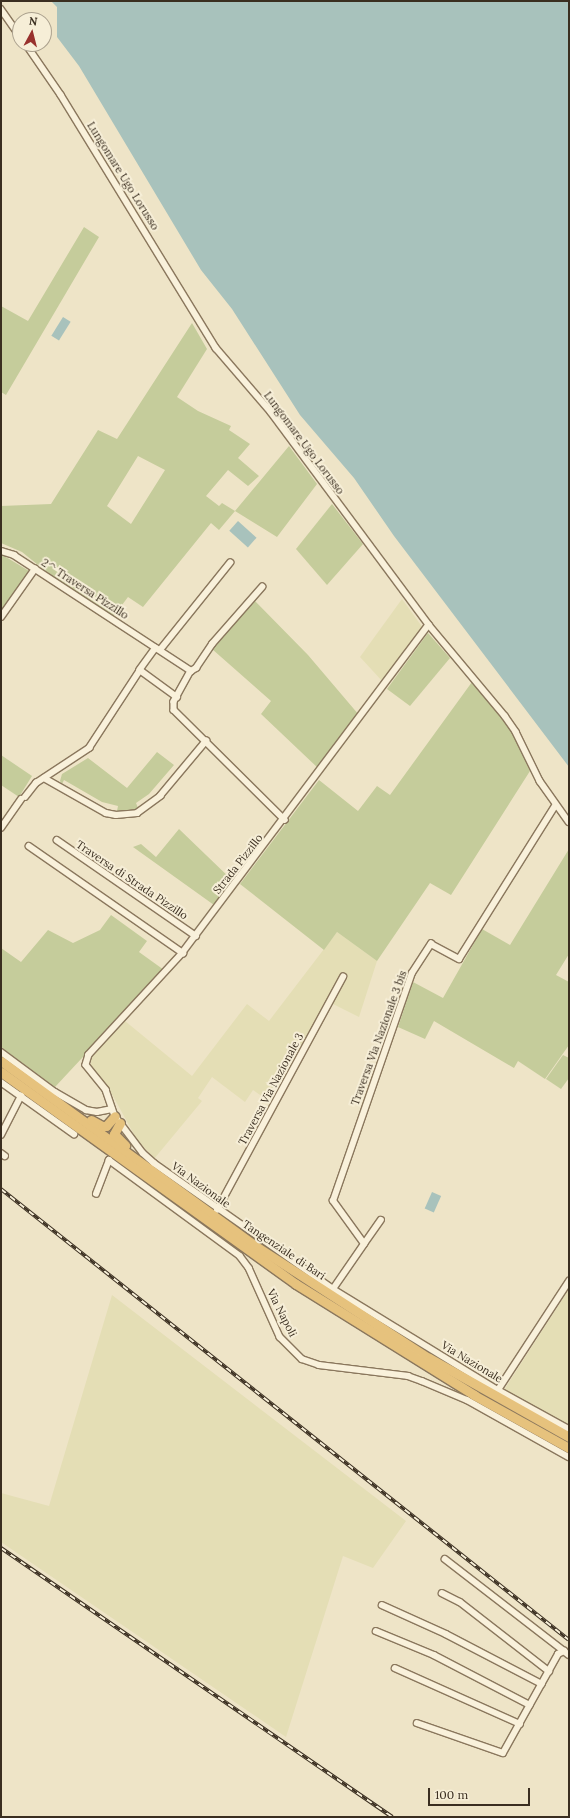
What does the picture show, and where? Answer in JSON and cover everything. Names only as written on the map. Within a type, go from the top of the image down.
[{"type":"highway","name":"Tangenziale di Bari","points":[[1,1061],[254,1245],[335,1298],[476,1386],[569,1437]]},
{"type":"highway","name":"Tangenziale di Bari","points":[[1,1072],[296,1284],[474,1396],[569,1448]]},
{"type":"highway","points":[[48,1095],[71,1106],[102,1126],[106,1126],[116,1116]]},
{"type":"highway","points":[[116,1116],[116,1138],[127,1146],[133,1158]]},
{"type":"street","points":[[1,9],[12,25]]},
{"type":"street","name":"Lungomare Ugo Lorusso","points":[[31,52],[69,108],[216,348],[271,412],[429,625],[505,716],[555,806],[569,822]]},
{"type":"street","name":"2^ Traversa Pizzillo","points":[[1,551],[14,555],[191,671]]},
{"type":"street","points":[[1,828],[23,798],[44,778],[89,748],[140,670],[230,564]]},
{"type":"street","points":[[1,618],[35,569]]},
{"type":"street","points":[[262,587],[212,644],[196,668],[191,671],[177,697],[174,710],[285,820]]},
{"type":"street","name":"Strada Pizzillo","points":[[116,1116],[106,1090],[89,1070],[87,1060],[183,953],[285,820],[429,625]]},
{"type":"street","points":[[140,670],[177,697]]},
{"type":"street","points":[[44,778],[106,813],[116,815],[136,813],[157,799],[206,741]]},
{"type":"street","name":"Traversa Via Nazionale 3 bis","points":[[364,1244],[333,1200],[412,973],[431,944],[459,959],[555,806]]},
{"type":"street","name":"Traversa di Strada Pizzillo","points":[[57,840],[196,936]]},
{"type":"street","points":[[29,846],[183,953]]},
{"type":"street","name":"Traversa Via Nazionale 3","points":[[217,1210],[342,977]]},
{"type":"street","points":[[1,1052],[56,1092],[86,1110],[116,1116]]},
{"type":"street","points":[[1,1082],[74,1134]]},
{"type":"street","points":[[1,1135],[20,1096]]},
{"type":"street","name":"Via Nazionale","points":[[116,1116],[148,1158],[217,1210],[333,1289],[498,1390],[569,1429]]},
{"type":"street","name":"Via Napoli","points":[[96,1194],[109,1160],[240,1256],[249,1268],[280,1336],[302,1359],[319,1365],[408,1376],[422,1381],[467,1400],[569,1457]]},
{"type":"street","points":[[333,1289],[381,1220]]},
{"type":"street","points":[[498,1390],[569,1280]]},
{"type":"street","points":[[445,1559],[567,1653]]},
{"type":"street","points":[[442,1592],[460,1602],[549,1671]]},
{"type":"street","points":[[382,1605],[446,1634],[542,1684]]},
{"type":"street","points":[[376,1631],[434,1655],[530,1706]]},
{"type":"street","points":[[417,1723],[499,1754],[503,1753],[558,1654],[567,1653]]},
{"type":"street","points":[[394,1668],[520,1724]]},
{"type":"shaded area","points":[[402,599],[423,628],[383,682],[360,657]]},
{"type":"shaded area","points":[[337,932],[377,961],[359,1017],[331,1003],[273,1104],[253,1090],[245,1102],[212,1077],[198,1098],[202,1101],[154,1159],[136,1138],[113,1096],[91,1068],[91,1056],[125,1021],[192,1076],[247,1004],[269,1021]]},
{"type":"shaded area","points":[[569,1289],[569,1426],[504,1390]]},
{"type":"shaded area","points":[[112,1295],[406,1521],[373,1568],[343,1556],[286,1737],[1,1542],[1,1493],[49,1506]]},
{"type":"green space","points":[[84,227],[99,237],[6,395],[1,392],[1,306],[28,321]]},
{"type":"green space","points":[[192,323],[207,349],[177,397],[198,411],[231,426],[229,430],[250,444],[238,458],[259,476],[248,486],[228,470],[206,496],[219,506],[222,503],[235,511],[219,530],[211,523],[143,607],[128,597],[113,617],[53,577],[22,552],[1,543],[1,506],[51,504],[98,430],[117,439]],"holes":[[[138,456],[165,470],[131,524],[107,506]]]},
{"type":"green space","points":[[289,446],[317,484],[277,537],[235,511]]},
{"type":"green space","points":[[332,504],[363,544],[327,585],[296,549]]},
{"type":"green space","points":[[1,554],[29,571],[1,610]]},
{"type":"green space","points":[[253,599],[308,655],[359,715],[319,769],[261,714],[271,701],[212,649]]},
{"type":"green space","points":[[428,633],[450,658],[410,706],[387,689]]},
{"type":"green space","points":[[472,682],[508,725],[530,771],[451,895],[430,883],[377,961],[337,932],[324,950],[240,884],[319,780],[358,811],[377,786],[390,795]]},
{"type":"green space","points":[[157,752],[174,765],[149,794],[136,803],[138,808],[133,810],[117,811],[118,806],[102,802],[64,780],[62,784],[60,781],[62,774],[88,758],[127,788]]},
{"type":"green space","points":[[1,755],[32,776],[19,797],[1,785]]},
{"type":"green space","points":[[179,829],[233,881],[214,905],[133,847],[141,844],[156,857]]},
{"type":"green space","points":[[569,849],[569,954],[556,975],[569,982],[569,1045],[545,1079],[518,1061],[514,1068],[434,1021],[425,1039],[398,1027],[413,982],[443,998],[482,929],[510,945]]},
{"type":"green space","points":[[111,915],[147,941],[139,952],[164,970],[55,1087],[1,1047],[1,948],[21,962],[48,930],[73,943],[100,930]]},
{"type":"green space","points":[[563,1055],[569,1058],[569,1078],[561,1089],[546,1079]]},
{"type":"water","points":[[51,1],[569,1],[569,767],[394,536],[354,478],[300,415],[232,309],[201,270],[79,66],[57,37],[57,7]]},
{"type":"water","points":[[63,317],[71,322],[59,340],[51,336]]},
{"type":"water","points":[[238,521],[257,538],[248,547],[229,531]]},
{"type":"water","points":[[432,1192],[441,1196],[434,1213],[425,1208]]},
{"type":"railway","points":[[1,1189],[569,1640]]},
{"type":"railway","points":[[1,1548],[392,1817]]}]
